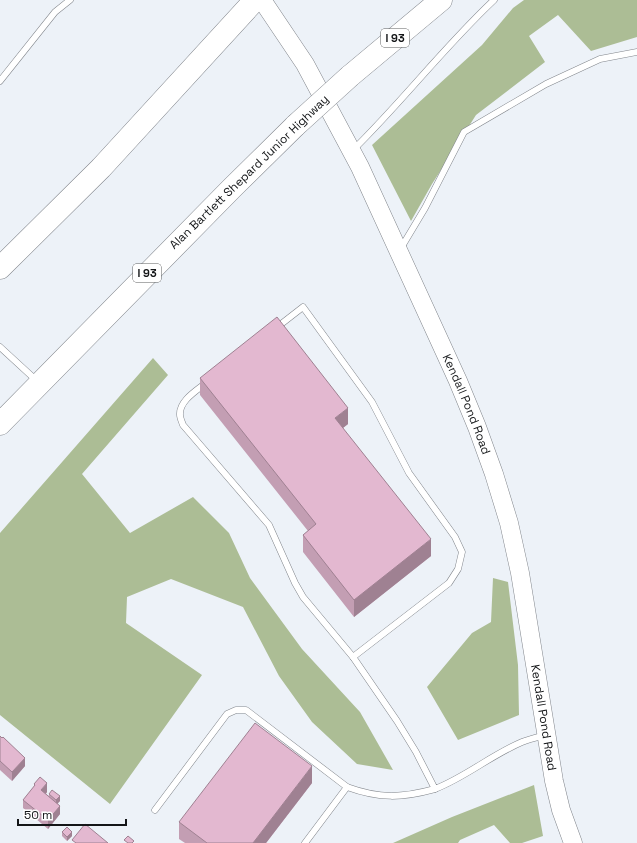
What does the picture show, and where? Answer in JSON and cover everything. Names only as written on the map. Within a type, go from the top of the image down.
[{"type":"highway","points":[[0,268],[101,168],[256,0]]},
{"type":"highway","name":"Alan Bartlett Shepard Junior Highway","points":[[0,424],[296,125],[350,76],[441,0]]},
{"type":"street","name":"Kendall Pond Road","points":[[262,0],[305,64],[352,151],[458,381],[477,427],[494,474],[509,523],[520,573],[546,735],[561,810],[573,843]]},
{"type":"lane","points":[[0,81],[56,12],[70,0]]},
{"type":"lane","points":[[352,151],[375,128],[434,61],[494,0]]},
{"type":"lane","points":[[399,252],[425,208],[464,132],[546,84],[600,59],[637,52]]},
{"type":"lane","points":[[273,330],[303,307],[372,402],[409,473],[456,537],[462,552],[458,569],[449,583],[353,657]]},
{"type":"lane","points":[[0,347],[39,384]]},
{"type":"lane","points":[[213,378],[190,396],[182,406],[180,416],[183,425],[269,525],[303,597],[353,657],[397,721],[416,752],[435,789]]},
{"type":"lane","points":[[155,810],[227,714],[236,710],[246,710],[347,787],[378,796],[396,797],[412,795],[435,789],[451,783],[510,748],[523,742],[546,735]]},
{"type":"lane","points":[[305,843],[347,787]]},
{"type":"green space","points":[[524,0],[637,0],[637,37],[591,51],[558,15],[529,36],[545,62],[476,115],[432,184],[411,221],[372,145],[482,45],[513,8]]},
{"type":"green space","points":[[153,358],[168,375],[82,474],[130,533],[193,497],[229,533],[250,578],[302,649],[360,712],[393,770],[357,764],[312,722],[279,676],[243,607],[171,579],[127,597],[126,623],[202,675],[110,804],[0,715],[0,533]]},
{"type":"green space","points":[[493,578],[508,582],[518,665],[519,715],[458,740],[427,687],[472,633],[491,622]]},
{"type":"green space","points":[[534,785],[543,836],[522,843],[510,843],[494,825],[460,840],[458,843],[393,843],[452,817]]},
{"type":"building","points":[[277,317],[348,408],[335,418],[431,539],[354,600],[303,535],[316,524],[200,378]]},
{"type":"building","points":[[255,723],[312,766],[253,843],[207,843],[179,822]]},
{"type":"building","points":[[0,736],[2,738],[3,737],[25,758],[12,772],[0,761]]},
{"type":"building","points":[[40,777],[47,783],[41,790],[60,806],[48,820],[23,800]]},
{"type":"building","points":[[52,790],[60,796],[56,800],[49,794]]},
{"type":"building","points":[[85,824],[108,843],[76,843],[72,840]]},
{"type":"building","points":[[67,827],[72,832],[67,837],[62,832]]},
{"type":"building","points":[[128,836],[134,841],[132,843],[128,843],[124,840]]}]
